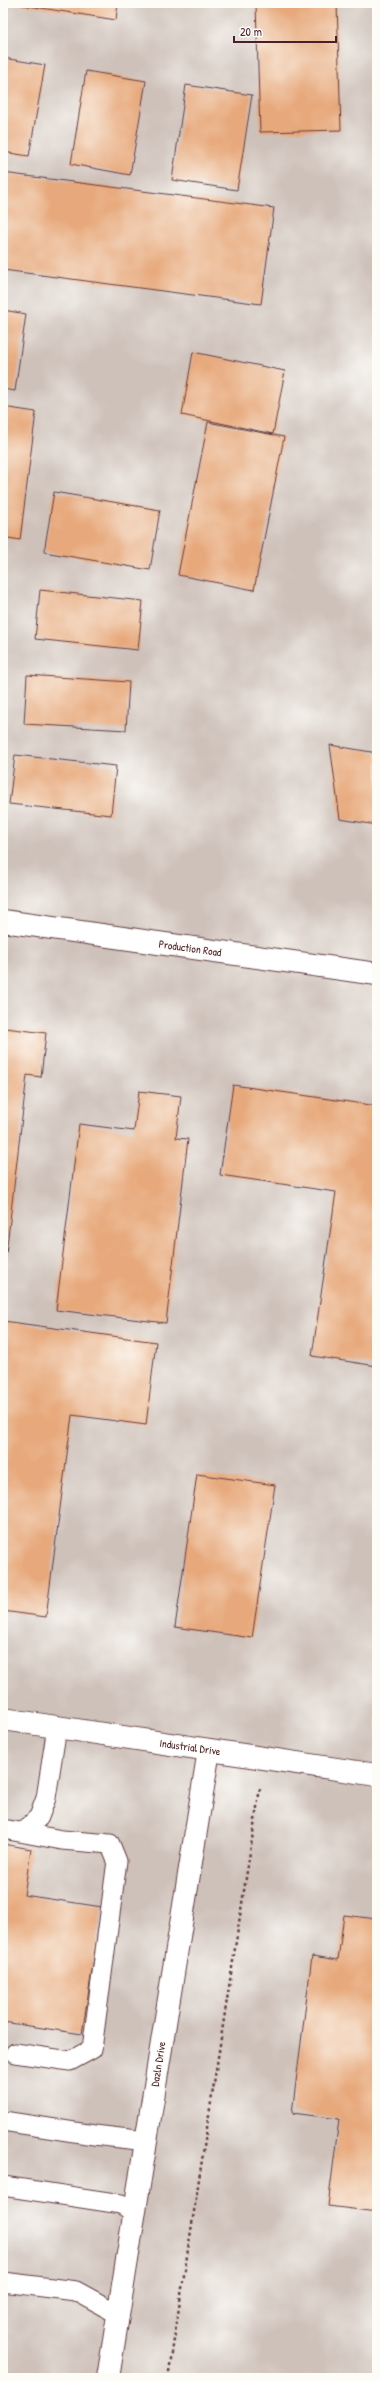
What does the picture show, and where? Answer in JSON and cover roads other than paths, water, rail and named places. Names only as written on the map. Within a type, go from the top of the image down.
[{"type":"street","name":"Production Road","points":[[3,921],[377,974]]},
{"type":"street","name":"Industrial Drive","points":[[3,1719],[377,1775]]},
{"type":"street","name":"Dazln Drive","points":[[108,2378],[209,1750]]},
{"type":"lane","points":[[23,1832],[39,1817],[46,1798],[57,1727]]},
{"type":"lane","points":[[3,1829],[62,1840],[110,1844],[117,1861],[92,2049],[70,2062],[15,2053]]},
{"type":"lane","points":[[3,2121],[94,2135],[146,2141]]},
{"type":"lane","points":[[3,2186],[121,2204],[135,2213]]},
{"type":"lane","points":[[3,2282],[76,2291],[118,2314]]}]
